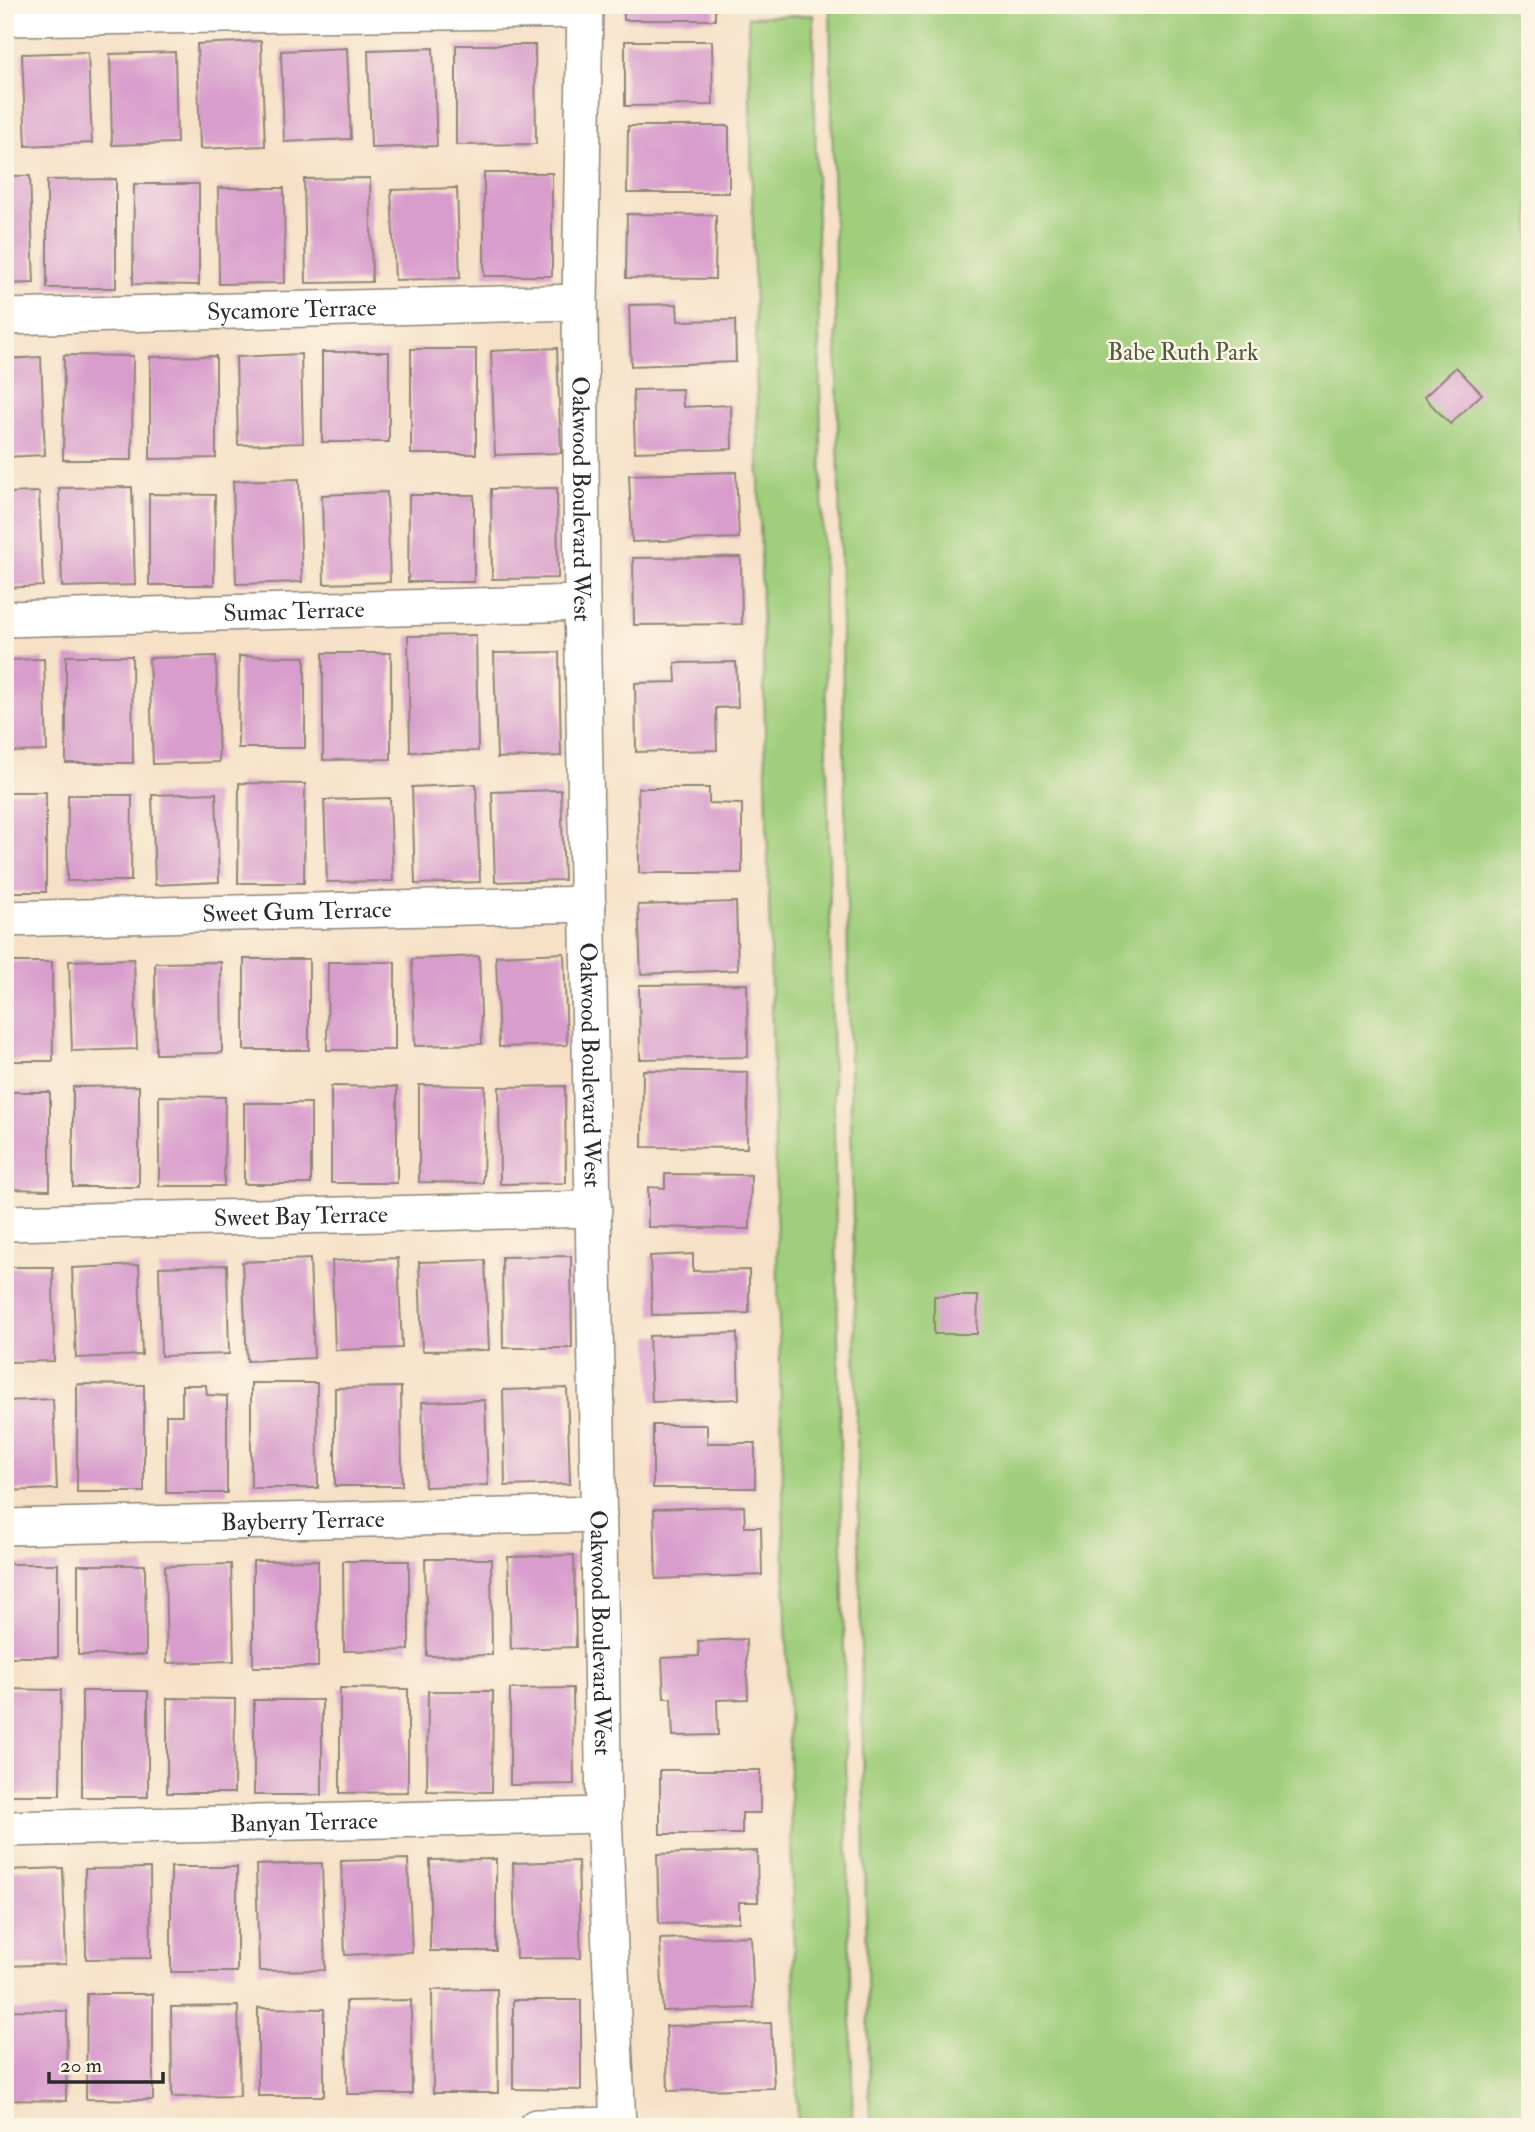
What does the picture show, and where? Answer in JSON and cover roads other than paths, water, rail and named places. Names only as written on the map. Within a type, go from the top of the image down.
[{"type":"street","points":[[5,18],[585,8]]},
{"type":"street","name":"Oakwood Boulevard West","points":[[585,8],[580,302],[582,603],[604,1815],[618,2126]]},
{"type":"street","name":"Sycamore Terrace","points":[[5,317],[580,302]]},
{"type":"street","name":"Sumac Terrace","points":[[5,618],[582,603]]},
{"type":"street","name":"Sweet Gum Terrace","points":[[5,919],[588,904]]},
{"type":"street","name":"Sweet Bay Terrace","points":[[5,1223],[594,1209]]},
{"type":"street","name":"Bayberry Terrace","points":[[5,1527],[599,1514]]},
{"type":"street","name":"Banyan Terrace","points":[[5,1829],[604,1815]]},
{"type":"street","points":[[536,2127],[618,2126]]},
{"type":"park label","name":"Babe Ruth Park","points":[[1183,352]]}]
